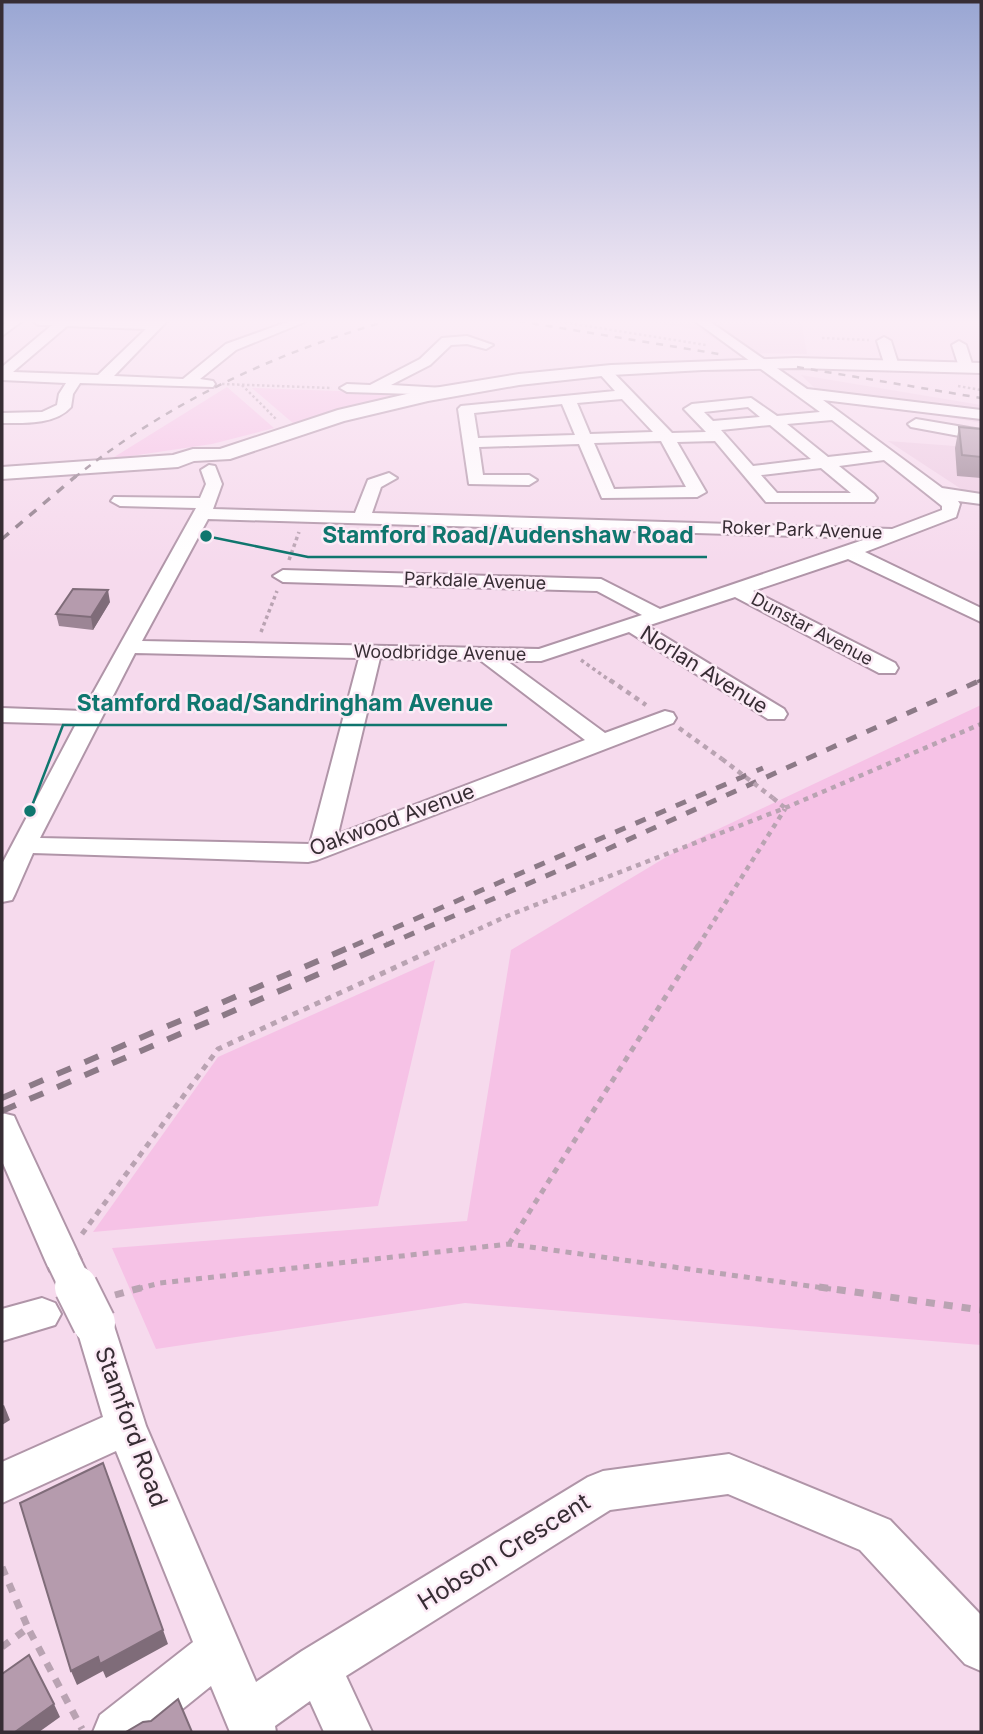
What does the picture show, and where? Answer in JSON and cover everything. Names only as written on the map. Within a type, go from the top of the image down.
[{"type":"main road","points":[[2,473],[178,461],[184,469],[214,462],[288,430],[403,402]]},
{"type":"street","points":[[2,418],[31,418],[59,411],[65,402]]},
{"type":"street","points":[[508,402],[520,447]]},
{"type":"street","points":[[520,447],[466,409],[475,480],[520,447],[566,402]]},
{"type":"street","points":[[569,402],[608,494],[697,492],[667,437],[634,402]]},
{"type":"street","points":[[751,402],[774,419],[868,498],[772,498],[751,471],[692,409],[751,402]]},
{"type":"street","points":[[817,402],[951,504],[950,513],[899,533]]},
{"type":"street","points":[[875,402],[981,414]]},
{"type":"street","points":[[471,443],[520,447],[584,439],[667,437],[830,411],[981,435]]},
{"type":"street","points":[[751,471],[888,455]]},
{"type":"street","points":[[2,894],[13,858],[92,718],[203,509],[214,484],[214,462]]},
{"type":"street","points":[[360,520],[374,484],[389,478]]},
{"type":"street","points":[[937,493],[981,499]]},
{"type":"street","name":"Roker Park Avenue","points":[[120,501],[360,520],[899,533]]},
{"type":"street","name":"Woodbridge Avenue","points":[[128,647],[541,654],[737,590],[899,533]]},
{"type":"street","points":[[849,552],[981,616]]},
{"type":"street","name":"Parkdale Avenue","points":[[282,576],[601,585],[659,616]]},
{"type":"street","name":"Dunstar Avenue","points":[[737,590],[887,668]]},
{"type":"street","name":"Norlan Avenue","points":[[633,625],[776,714]]},
{"type":"street","points":[[321,850],[371,652]]},
{"type":"street","points":[[485,654],[601,741]]},
{"type":"street","points":[[2,715],[92,718]]},
{"type":"street","name":"Oakwood Avenue","points":[[13,858],[308,854],[665,718]]},
{"type":"street","name":"Stamford Road","points":[[2,1125],[63,1260],[101,1310],[126,1426],[218,1652],[251,1725]]},
{"type":"street","points":[[2,1325],[42,1314]]},
{"type":"street","points":[[2,1483],[126,1426]]},
{"type":"street","name":"Hobson Crescent","points":[[251,1725],[318,1667],[603,1490],[729,1474],[875,1535],[981,1648]]},
{"type":"street","points":[[117,1732],[218,1652]]},
{"type":"street","points":[[318,1667],[348,1732]]},
{"type":"path","points":[[259,402],[288,430]]},
{"type":"path","points":[[563,648],[722,759],[785,808]]},
{"type":"path","points":[[63,1260],[218,1049],[507,916],[785,808],[981,724]]},
{"type":"path","points":[[509,1244],[785,808]]},
{"type":"path","points":[[101,1310],[160,1283],[509,1244],[981,1310]]},
{"type":"path","points":[[2,1567],[28,1628],[84,1732]]},
{"type":"path","points":[[2,1647],[28,1628]]},
{"type":"shaded area","points":[[203,402],[244,402],[274,428],[212,444],[111,459]]},
{"type":"shaded area","points":[[268,402],[388,402],[294,424]]},
{"type":"shaded area","points":[[861,402],[963,402],[981,405],[981,423]]},
{"type":"shaded area","points":[[888,441],[981,448],[981,502]]},
{"type":"shaded area","points":[[981,705],[981,1345],[465,1303],[156,1349],[112,1248],[467,1221],[511,950],[693,841]]},
{"type":"shaded area","points":[[435,960],[378,1206],[93,1232],[218,1057]]},
{"type":"building","points":[[959,427],[981,429],[981,457],[962,455]]},
{"type":"building","points":[[73,589],[108,590],[91,617],[56,614]]},
{"type":"building","points":[[103,1463],[163,1630],[100,1664],[98,1657],[71,1671],[20,1503]]},
{"type":"building","points":[[29,1655],[54,1704],[15,1732],[2,1732],[2,1674]]},
{"type":"building","points":[[178,1699],[192,1732],[126,1732],[143,1722],[151,1721]]},
{"type":"railway","points":[[74,478],[146,426],[188,402]]},
{"type":"railway","points":[[2,539],[76,476]]},
{"type":"railway","points":[[384,946],[592,856],[981,680],[977,682]]},
{"type":"railway","points":[[353,946],[763,768]]},
{"type":"railway","points":[[2,1098],[357,944]]},
{"type":"railway","points":[[2,1111],[388,944]]},
{"type":"place","name":"Stamford Road/Audenshaw Road","points":[[206,536]]},
{"type":"place","name":"Stamford Road/Sandringham Avenue","points":[[30,811]]}]
